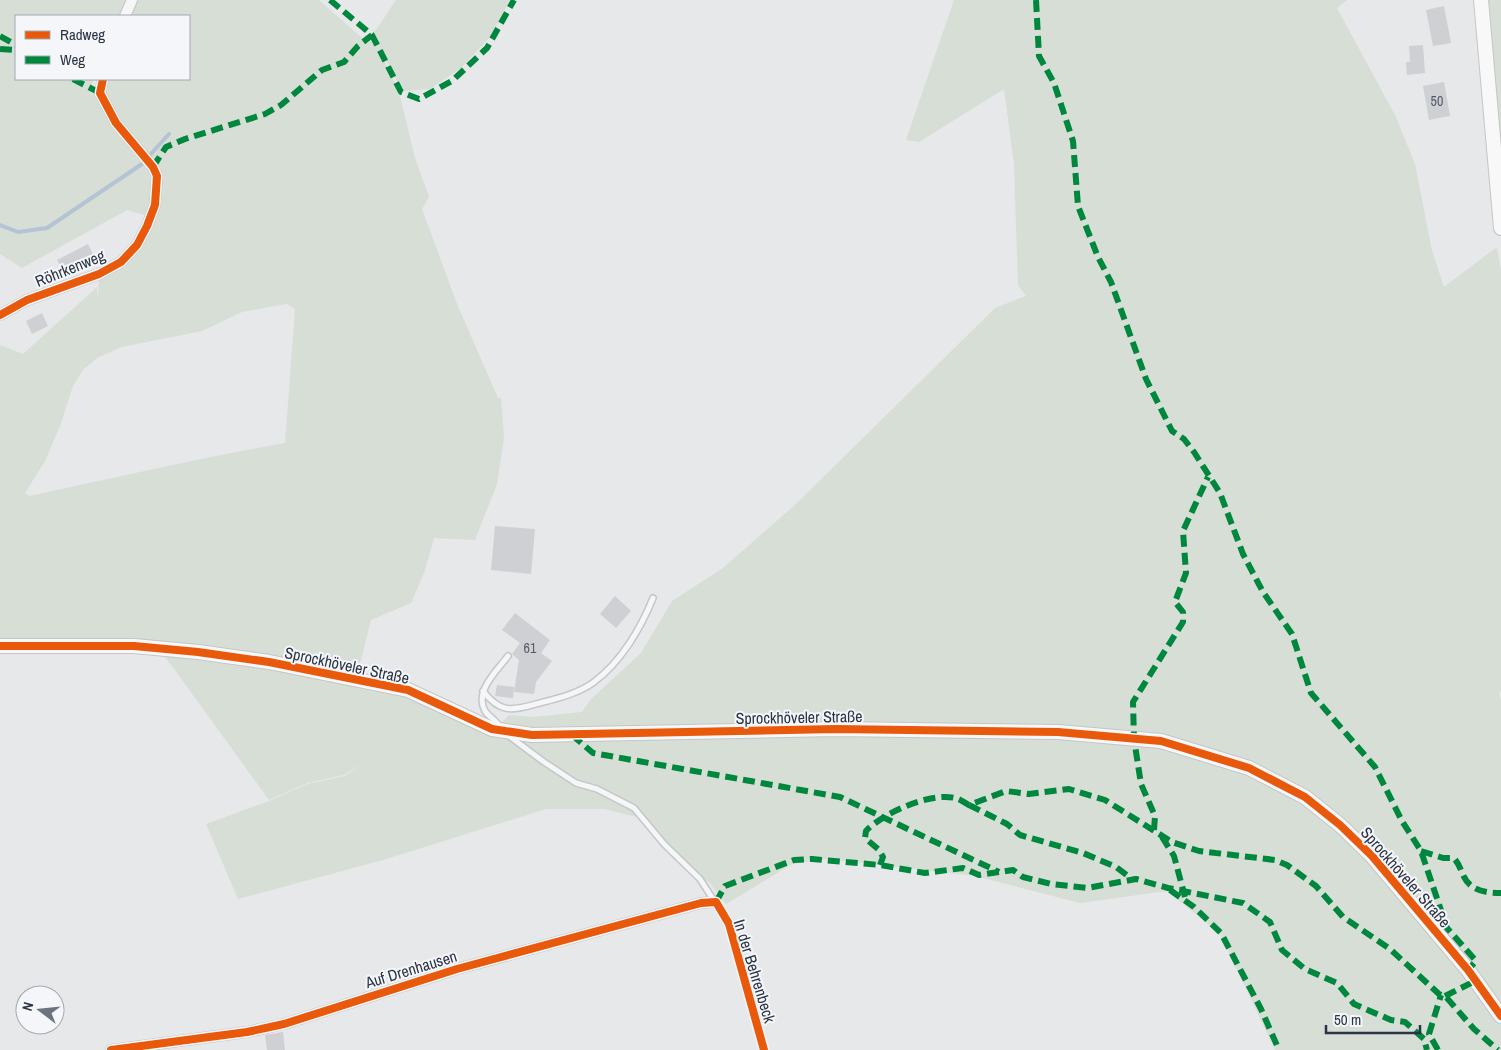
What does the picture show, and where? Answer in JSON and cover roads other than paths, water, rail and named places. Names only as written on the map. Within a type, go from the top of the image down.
[{"type":"street","points":[[126,15],[132,0]]},
{"type":"street","points":[[1481,0],[1501,228]]},
{"type":"street","name":"Röhrkenweg","points":[[0,315],[27,300],[99,274],[120,262],[137,246],[147,226],[155,205],[157,176],[154,167],[116,123],[100,93],[103,80]]},
{"type":"street","name":"Sprockhöveler Straße","points":[[0,646],[134,646],[198,652],[269,662],[408,690],[504,732],[532,736],[908,730],[1058,732],[1161,741],[1249,768],[1305,797],[1340,825],[1372,856],[1468,970],[1501,1016]]},
{"type":"street","name":"Auf Drenhausen","points":[[111,1050],[248,1032],[284,1024],[457,969],[692,906],[716,902]]},
{"type":"lane","points":[[508,656],[483,691],[493,704],[500,708],[517,709],[575,692],[594,683],[616,660],[646,617],[653,598]]},
{"type":"lane","name":"In der Behrenbeck","points":[[483,691],[481,702],[486,713],[498,723],[504,732],[576,783],[598,789],[634,808],[664,844],[700,879],[729,924],[764,1050]]},
{"type":"waterway","points":[[150,155],[169,134]]},
{"type":"waterway","points":[[0,225],[18,232],[47,228],[142,164]]}]
